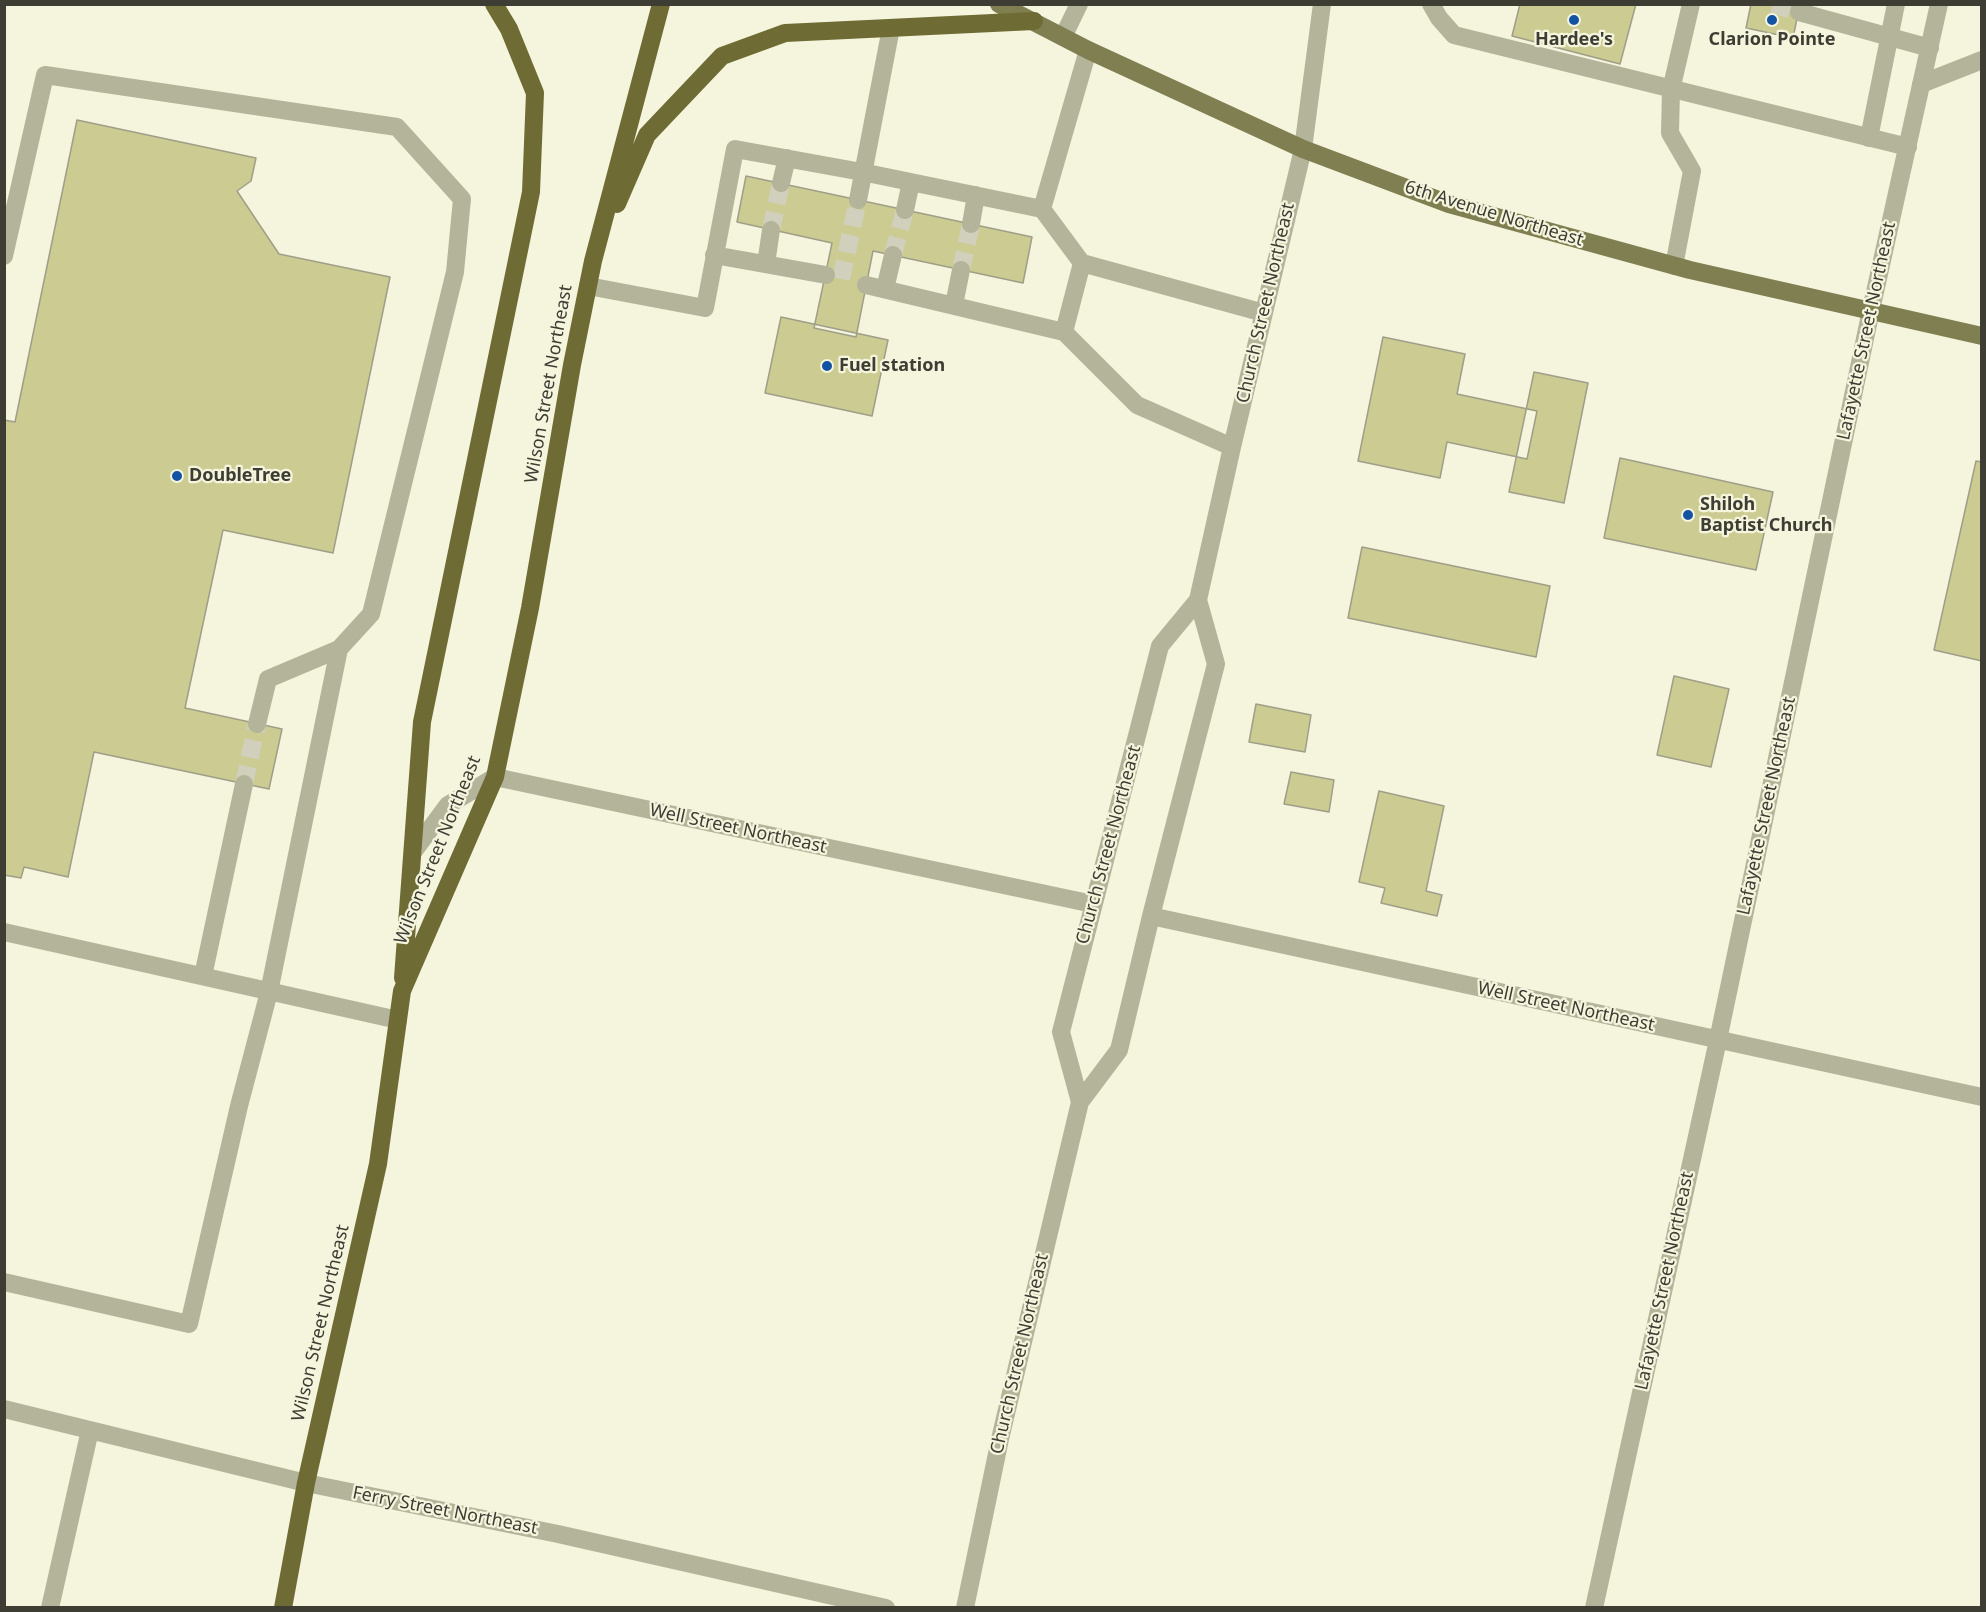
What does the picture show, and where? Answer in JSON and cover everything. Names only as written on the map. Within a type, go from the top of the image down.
[{"type":"highway","points":[[402,991],[422,722],[531,192],[535,93],[509,29],[494,4]]},
{"type":"highway","name":"Wilson Street Northeast","points":[[284,1608],[306,1484],[378,1164],[402,991],[495,777],[530,608],[572,365],[593,261],[661,4]]},
{"type":"highway","points":[[593,261],[647,135],[722,56],[785,33],[1034,21]]},
{"type":"main road","name":"6th Avenue Northeast","points":[[999,4],[1088,50],[1303,149],[1449,204],[1674,266],[1982,336]]},
{"type":"street","points":[[1063,37],[1079,4]]},
{"type":"street","name":"Church Street Northeast","points":[[1080,1102],[1061,1032],[1160,646],[1198,600],[1303,149],[1322,4]]},
{"type":"street","points":[[1431,4],[1438,18],[1454,35],[1908,147]]},
{"type":"street","points":[[1674,266],[1692,171],[1670,132],[1671,90],[1691,4]]},
{"type":"street","points":[[1869,138],[1896,4]]},
{"type":"street","name":"Lafayette Street Northeast","points":[[1594,1608],[1718,1040],[1871,310],[1939,4]]},
{"type":"street","points":[[1799,12],[1930,48]]},
{"type":"street","points":[[858,200],[891,28]]},
{"type":"street","points":[[1042,209],[1088,50]]},
{"type":"street","points":[[1922,84],[1982,60]]},
{"type":"street","points":[[4,256],[45,75],[397,127],[462,200],[455,272],[371,614],[339,649],[268,679],[256,723]]},
{"type":"street","points":[[588,286],[705,308],[735,149],[1042,209],[1082,263],[1264,313]]},
{"type":"street","points":[[780,183],[787,158]]},
{"type":"street","points":[[905,210],[911,182]]},
{"type":"street","points":[[971,224],[976,195]]},
{"type":"street","points":[[766,264],[771,230]]},
{"type":"street","points":[[714,255],[826,275]]},
{"type":"street","points":[[885,290],[893,255]]},
{"type":"street","points":[[1064,332],[1082,263]]},
{"type":"street","points":[[954,305],[961,270]]},
{"type":"street","points":[[866,285],[1064,332],[1137,405],[1232,447]]},
{"type":"street","name":"Church Street Northeast","points":[[965,1608],[1000,1439],[1080,1102],[1119,1050],[1216,664],[1198,600]]},
{"type":"street","points":[[4,1282],[189,1324],[239,1106],[269,992],[339,649]]},
{"type":"street","points":[[413,852],[448,805],[495,777]]},
{"type":"street","name":"Well Street Northeast","points":[[495,777],[1093,904]]},
{"type":"street","points":[[203,976],[244,784]]},
{"type":"street","name":"Well Street Northeast","points":[[1151,916],[1982,1097]]},
{"type":"street","points":[[4,932],[398,1020]]},
{"type":"street","name":"Ferry Street Northeast","points":[[4,1409],[306,1484],[569,1536],[886,1608]]},
{"type":"street","points":[[50,1608],[90,1430]]},
{"type":"building","name":"Hardee's","points":[[1520,4],[1636,4],[1620,64],[1512,36]]},
{"type":"building","name":"Clarion Pointe","points":[[1751,4],[1800,4],[1793,38],[1746,28]]},
{"type":"building","name":"DoubleTree","points":[[77,120],[256,158],[251,181],[237,191],[279,254],[390,277],[333,553],[223,530],[185,708],[282,729],[269,789],[94,752],[68,877],[24,867],[21,878],[4,875],[4,420],[15,422]]},
{"type":"building","points":[[746,176],[1032,237],[1023,283],[873,251],[856,337],[814,328],[832,243],[737,222]]},
{"type":"building","name":"Fuel station","points":[[781,317],[888,340],[872,416],[765,393]]},
{"type":"building","points":[[1383,337],[1465,354],[1457,394],[1537,411],[1527,459],[1447,442],[1440,478],[1358,461]]},
{"type":"building","points":[[1534,372],[1588,383],[1564,503],[1509,492]]},
{"type":"building","name":"Shiloh Baptist Church","points":[[1620,458],[1773,492],[1756,570],[1604,538]]},
{"type":"building","points":[[1976,461],[1982,462],[1982,661],[1934,650]]},
{"type":"building","points":[[1362,547],[1550,586],[1536,657],[1348,618]]},
{"type":"building","points":[[1674,676],[1729,689],[1711,767],[1657,755]]},
{"type":"building","points":[[1256,704],[1311,715],[1305,752],[1249,742]]},
{"type":"building","points":[[1291,772],[1334,780],[1329,812],[1284,804]]},
{"type":"building","points":[[1379,791],[1444,806],[1426,891],[1442,895],[1437,916],[1381,903],[1385,888],[1359,882]]},
{"type":"tunnel","points":[[1773,4],[1799,12]]},
{"type":"tunnel","points":[[771,230],[781,183]]},
{"type":"tunnel","points":[[841,279],[858,200]]},
{"type":"tunnel","points":[[893,255],[905,210]]},
{"type":"tunnel","points":[[961,270],[971,224]]},
{"type":"tunnel","points":[[244,784],[257,724]]},
{"type":"place","name":"Hardee's","points":[[1574,20]]},
{"type":"place","name":"Clarion Pointe","points":[[1772,20]]},
{"type":"place","name":"Fuel station","points":[[827,366]]},
{"type":"place","name":"DoubleTree","points":[[177,476]]},
{"type":"place","name":"Shiloh Baptist Church","points":[[1688,515]]}]
